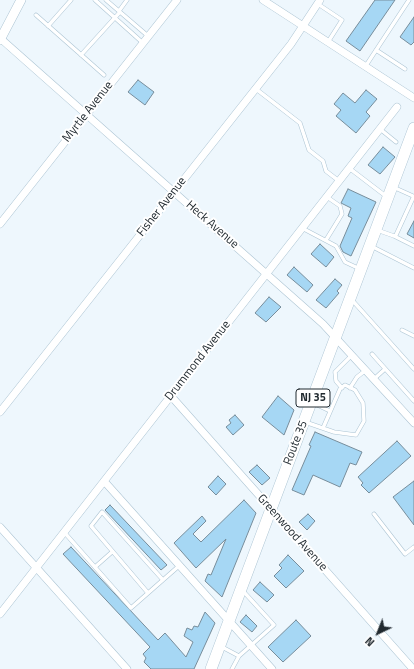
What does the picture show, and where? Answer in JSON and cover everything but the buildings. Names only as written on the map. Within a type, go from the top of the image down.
[{"type":"main road","name":"Route 35","points":[[211,669],[392,187],[412,143],[414,128]]},
{"type":"street","points":[[0,39],[21,0]]},
{"type":"street","name":"Myrtle Avenue","points":[[0,224],[177,0]]},
{"type":"street","points":[[263,0],[414,98]]},
{"type":"street","name":"Fisher Avenue","points":[[0,412],[256,89],[319,2]]},
{"type":"street","name":"Heck Avenue","points":[[0,39],[87,114],[336,337],[414,423]]},
{"type":"street","name":"Drummond Avenue","points":[[0,614],[397,107]]},
{"type":"street","name":"Greenwood Avenue","points":[[171,396],[413,669]]},
{"type":"street","points":[[104,481],[272,669]]},
{"type":"street","points":[[0,527],[128,669]]},
{"type":"lane","points":[[48,26],[71,0]]},
{"type":"lane","points":[[95,0],[143,43]]},
{"type":"lane","points":[[106,0],[148,36]]},
{"type":"lane","points":[[82,55],[115,18],[127,0]]},
{"type":"lane","points":[[365,67],[409,0]]},
{"type":"lane","points":[[319,2],[342,20],[328,42]]},
{"type":"lane","points":[[36,15],[104,75]]},
{"type":"lane","points":[[376,50],[405,69]]},
{"type":"lane","points":[[256,89],[300,123],[309,150],[323,161],[326,171],[339,181]]},
{"type":"lane","points":[[380,129],[396,142]]},
{"type":"lane","points":[[349,168],[388,198]]},
{"type":"lane","points":[[392,187],[413,196],[414,198],[394,236]]},
{"type":"lane","points":[[326,197],[340,206],[342,214],[326,240]]},
{"type":"lane","points":[[302,228],[336,246],[345,262],[361,269]]},
{"type":"lane","points":[[376,230],[394,236],[414,246]]},
{"type":"lane","points":[[370,246],[414,268]]},
{"type":"lane","points":[[350,299],[414,369]]},
{"type":"lane","points":[[402,330],[414,336]]},
{"type":"lane","points":[[372,354],[414,401]]},
{"type":"lane","points":[[342,388],[336,381],[335,372],[352,355]]},
{"type":"lane","points":[[374,378],[385,369]]},
{"type":"lane","points":[[350,388],[357,377],[366,370]]},
{"type":"lane","points":[[304,422],[323,428],[356,435],[364,421],[363,403],[355,390],[345,385],[342,388],[323,428]]},
{"type":"lane","points":[[311,402],[330,411]]},
{"type":"lane","points":[[148,593],[90,526],[102,512],[162,580]]},
{"type":"lane","points":[[374,514],[405,554],[414,547]]},
{"type":"lane","points":[[64,532],[131,608],[180,565]]},
{"type":"lane","points":[[95,567],[112,552]]},
{"type":"lane","points":[[232,669],[238,656],[274,625],[241,589]]},
{"type":"lane","points":[[219,646],[238,656]]}]
